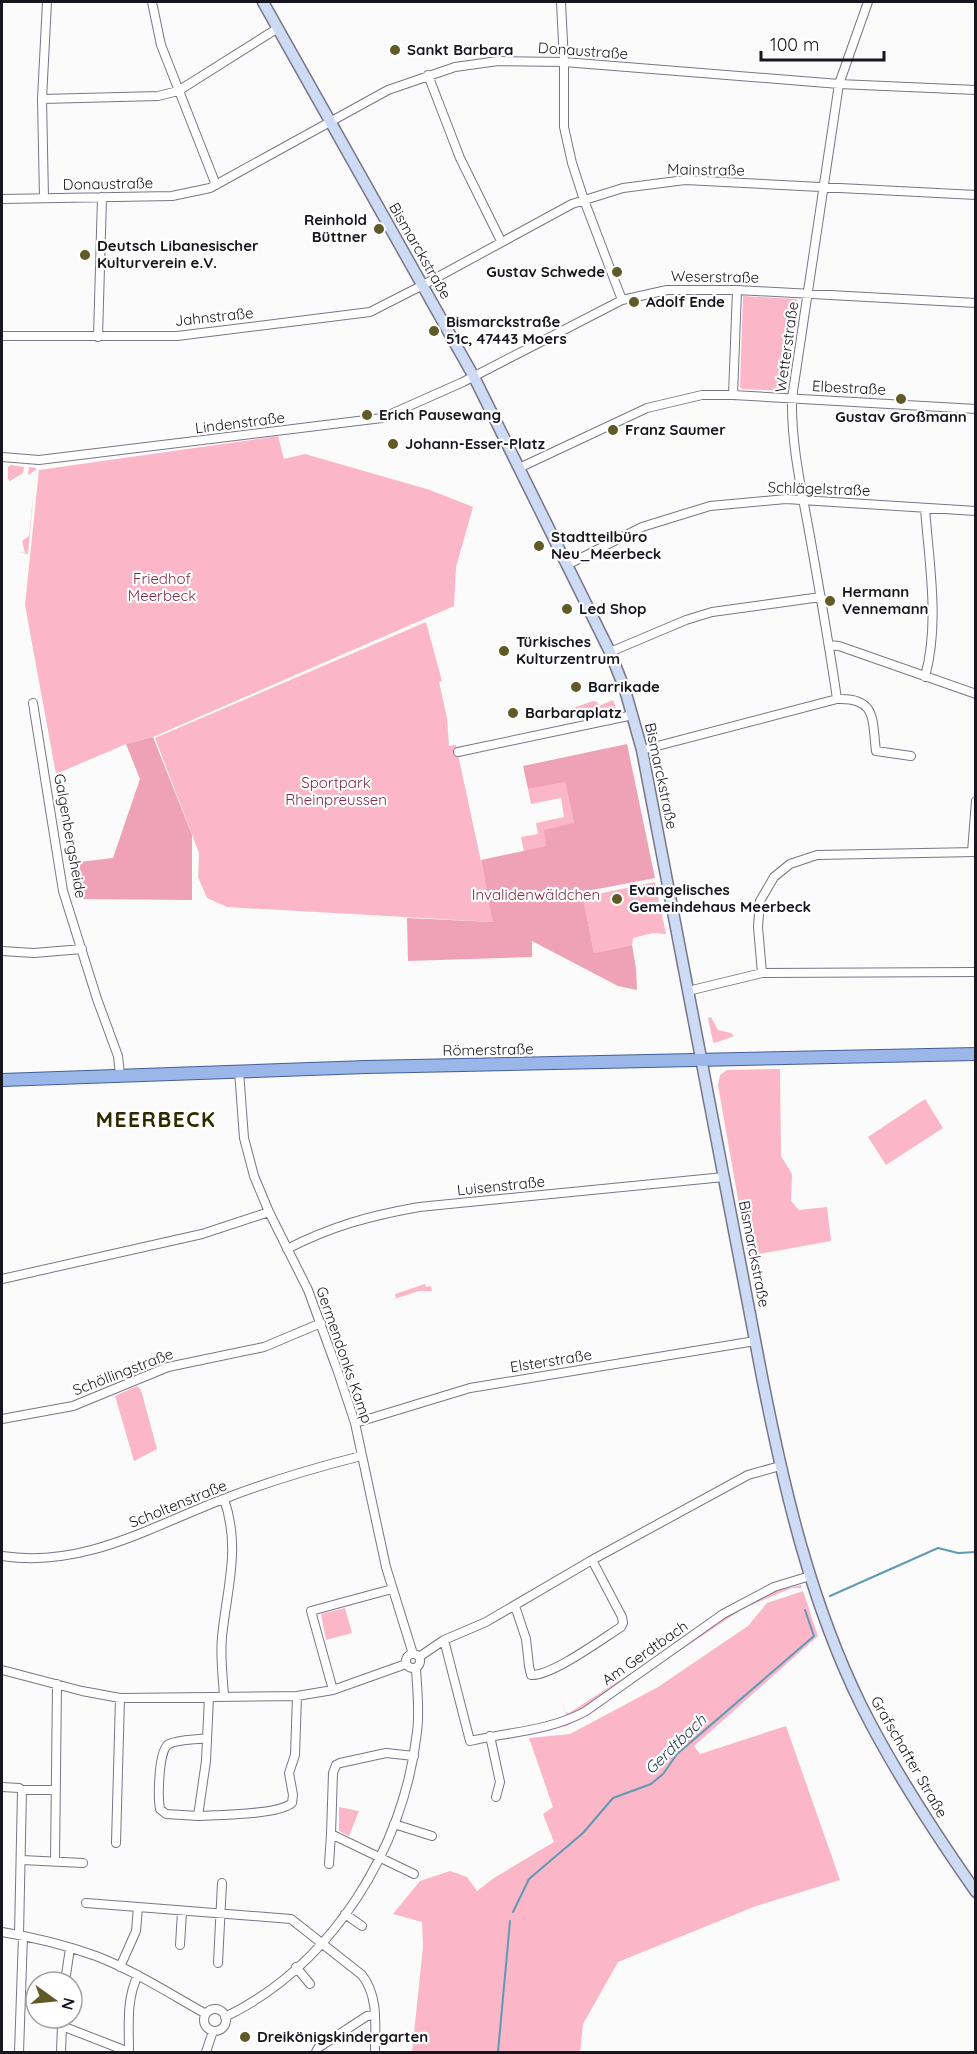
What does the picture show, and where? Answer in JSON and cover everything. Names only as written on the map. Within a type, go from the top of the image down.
[{"type":"main road","name":"Bismarckstraße","points":[[263,2],[474,377],[610,652],[633,715],[642,750],[780,1466],[810,1576],[829,1630]]},
{"type":"main road","name":"Römerstraße","points":[[2,1080],[239,1071],[975,1054]]},
{"type":"main road","name":"Grafschafter Straße","points":[[829,1630],[861,1705],[914,1801],[975,1892]]},
{"type":"street","points":[[44,198],[42,99],[46,2]]},
{"type":"street","points":[[152,2],[162,45],[216,185]]},
{"type":"street","points":[[561,2],[564,128],[584,200],[622,300]]},
{"type":"street","name":"Wetterstraße","points":[[837,699],[792,425],[792,398],[839,84],[868,2]]},
{"type":"street","points":[[42,99],[158,96],[178,90],[278,28]]},
{"type":"street","name":"Donaustraße","points":[[2,199],[172,196],[216,185],[388,90],[455,67],[498,61],[564,62],[839,84],[975,90]]},
{"type":"street","points":[[428,75],[460,159],[501,241]]},
{"type":"street","name":"Mainstraße","points":[[423,285],[572,204],[623,188],[685,180],[975,195]]},
{"type":"street","points":[[98,337],[102,197]]},
{"type":"street","points":[[2,199],[2,204]]},
{"type":"street","name":"Jahnstraße","points":[[2,336],[177,336],[369,312],[423,285]]},
{"type":"street","name":"Weserstraße","points":[[474,377],[622,300],[667,290],[737,290],[975,303]]},
{"type":"street","points":[[733,395],[737,290]]},
{"type":"street","name":"Lindenstraße","points":[[2,457],[39,460],[382,418],[474,377]]},
{"type":"street","name":"Elbestraße","points":[[519,468],[647,408],[702,395],[975,409]]},
{"type":"street","name":"Schlägelstraße","points":[[567,566],[642,527],[710,506],[775,500],[804,500],[975,511]]},
{"type":"street","points":[[925,508],[934,621],[933,645],[925,677]]},
{"type":"street","points":[[610,652],[686,620],[712,612],[821,597]]},
{"type":"street","points":[[829,645],[839,646],[975,694]]},
{"type":"street","points":[[642,750],[837,699],[855,699],[866,705],[872,719],[876,751],[911,756]]},
{"type":"street","name":"Galgenbergsheide","points":[[33,703],[63,891],[118,1056],[120,1076]]},
{"type":"street","points":[[458,752],[633,715]]},
{"type":"street","points":[[762,973],[758,927],[760,901],[774,877],[789,864],[817,855],[974,852],[975,801]]},
{"type":"street","points":[[2,951],[34,953],[82,949]]},
{"type":"street","points":[[688,991],[762,973],[975,972]]},
{"type":"street","name":"Germendonks Kamp","points":[[239,1071],[244,1138],[254,1176],[286,1249],[308,1290],[321,1323],[354,1423],[392,1589],[416,1656]]},
{"type":"street","name":"Luisenstraße","points":[[286,1249],[317,1233],[344,1224],[374,1215],[419,1207],[724,1177]]},
{"type":"street","points":[[2,1279],[192,1236],[269,1212]]},
{"type":"street","name":"Schöllingstraße","points":[[2,1419],[73,1406],[168,1366],[264,1347],[321,1323]]},
{"type":"street","name":"Elsterstraße","points":[[354,1423],[470,1388],[755,1341]]},
{"type":"street","name":"Scholtenstraße","points":[[2,1556],[52,1557],[89,1551],[124,1541],[224,1498],[311,1469],[361,1456]]},
{"type":"street","points":[[406,1664],[407,1657],[416,1656],[444,1640],[486,1622],[592,1560],[748,1475],[780,1466]]},
{"type":"street","points":[[224,1498],[232,1530],[233,1546],[222,1640],[224,1697]]},
{"type":"street","points":[[515,1606],[526,1639],[531,1675],[549,1671],[588,1648],[621,1627],[623,1623],[592,1560]]},
{"type":"street","name":"Am Gerdtbach","points":[[444,1640],[470,1741],[567,1721],[586,1711],[723,1614],[774,1587],[810,1576]]},
{"type":"street","points":[[333,1690],[311,1611],[392,1589]]},
{"type":"street","points":[[225,2017],[270,1990],[323,1943],[367,1881],[380,1857],[394,1824],[414,1756],[419,1714],[416,1668],[420,1664],[416,1656]]},
{"type":"street","points":[[2,1670],[120,1698],[297,1696],[333,1690],[406,1664]]},
{"type":"street","points":[[406,1664],[410,1668],[416,1668]]},
{"type":"street","points":[[55,1861],[57,1684]]},
{"type":"street","points":[[207,1738],[170,1743],[162,1751],[159,1800],[160,1809],[166,1814],[235,1815],[283,1807],[292,1803],[293,1795],[288,1773],[295,1755],[297,1696]]},
{"type":"street","points":[[198,1816],[207,1738],[208,1697]]},
{"type":"street","points":[[116,1843],[120,1698]]},
{"type":"street","points":[[490,1736],[500,1782],[496,1797]]},
{"type":"street","points":[[329,1864],[333,1773],[336,1766],[340,1763],[386,1752],[414,1756]]},
{"type":"street","points":[[2,1786],[22,1790],[56,1790]]},
{"type":"street","points":[[19,2052],[22,1790]]},
{"type":"street","points":[[394,1824],[432,1836]]},
{"type":"street","points":[[332,1834],[414,1874]]},
{"type":"street","points":[[22,1860],[83,1863]]},
{"type":"street","points":[[218,1963],[222,1883]]},
{"type":"street","points":[[86,1903],[291,1919],[323,1943],[367,1982],[373,1996],[375,2052]]},
{"type":"street","points":[[120,1967],[136,1931],[138,1907]]},
{"type":"street","points":[[180,1945],[182,1911]]},
{"type":"street","points":[[345,1914],[362,1926]]},
{"type":"street","points":[[2,1932],[70,1948],[97,1957],[138,1975],[206,2014]]},
{"type":"street","points":[[67,1970],[70,1948]]},
{"type":"street","points":[[296,1967],[310,1984]]},
{"type":"street","points":[[129,2052],[129,2001],[132,1986],[138,1975]]},
{"type":"street","points":[[206,2014],[217,2009],[225,2017],[222,2028],[213,2031]]},
{"type":"street","points":[[206,2014],[205,2024],[213,2031]]},
{"type":"street","points":[[316,2052],[318,2048],[367,2016],[374,2015]]},
{"type":"street","points":[[61,2052],[62,2030]]},
{"type":"street","points":[[80,2030],[129,2052],[137,2052]]},
{"type":"street","points":[[206,2052],[213,2031]]},
{"type":"green space","points":[[743,296],[796,299],[798,301],[786,391],[742,389],[740,387]]},
{"type":"green space","name":"Friedhof Meerbeck","points":[[278,436],[284,459],[305,454],[430,490],[473,507],[456,567],[454,606],[153,737],[126,744],[56,774],[25,605],[39,470]]},
{"type":"green space","points":[[11,465],[24,467],[23,473],[10,481],[8,467]]},
{"type":"green space","points":[[29,467],[36,468],[36,470],[28,475]]},
{"type":"green space","points":[[34,484],[28,554],[17,552],[25,553],[22,541],[29,536]]},
{"type":"green space","name":"Sportpark Rheinpreussen","points":[[426,622],[442,681],[439,682],[447,718],[449,746],[456,745],[494,922],[227,907],[207,898],[198,877],[199,853],[155,738]]},
{"type":"green space","points":[[613,700],[616,708],[613,712],[577,720],[573,708],[593,701],[599,706]]},
{"type":"green space","points":[[153,737],[192,835],[192,900],[80,899],[71,863],[113,858],[140,779],[126,744]]},
{"type":"green space","name":"Invalidenwäldchen","points":[[627,744],[655,878],[582,892],[594,953],[632,945],[637,990],[618,986],[532,941],[532,957],[408,961],[407,918],[493,922],[481,860],[546,846],[544,830],[574,823],[565,782],[528,789],[523,766]]},
{"type":"green space","points":[[565,781],[574,823],[547,846],[524,851],[521,837],[538,834],[536,823],[564,817],[561,798],[531,804],[528,789]]},
{"type":"green space","points":[[655,882],[666,934],[653,933],[633,938],[632,945],[594,953],[583,897]]},
{"type":"green space","points":[[711,1017],[718,1030],[734,1036],[713,1042],[708,1018]]},
{"type":"green space","points":[[780,1069],[781,1156],[792,1174],[791,1201],[799,1210],[827,1207],[831,1241],[748,1256],[718,1085],[720,1075],[727,1070]]},
{"type":"green space","points":[[925,1099],[943,1128],[886,1165],[868,1137]]},
{"type":"green space","points":[[425,1284],[426,1287],[431,1286],[432,1291],[419,1291],[391,1300],[396,1298],[395,1294]]},
{"type":"green space","points":[[137,1386],[141,1390],[157,1449],[134,1461],[115,1396]]},
{"type":"green space","points":[[801,1585],[801,1588],[792,1588],[744,1608],[567,1726],[468,1745],[468,1742],[559,1725],[723,1618],[775,1591]]},
{"type":"green space","points":[[803,1591],[818,1636],[694,1746],[700,1754],[786,1726],[840,1880],[756,1906],[618,1962],[583,2024],[580,2052],[412,2052],[423,1947],[422,1922],[393,1914],[420,1881],[450,1871],[467,1877],[477,1891],[494,1878],[554,1842],[543,1814],[553,1807],[529,1738],[570,1734],[658,1687],[748,1626],[767,1603]]},
{"type":"green space","points":[[345,1608],[352,1633],[326,1640],[321,1614]]},
{"type":"green space","points":[[676,1644],[590,1705],[567,1716],[565,1712],[569,1713]]},
{"type":"green space","points":[[339,1807],[359,1811],[349,1836],[339,1831]]},
{"type":"waterway","name":"Gerdtbach","points":[[830,1596],[938,1548],[958,1553],[976,1552]]},
{"type":"waterway","name":"Gerdtbach","points":[[513,1912],[529,1879],[583,1833],[613,1798],[651,1784],[663,1774],[677,1754],[814,1636],[805,1610]]},
{"type":"waterway","name":"Gerdtbach","points":[[498,2052],[510,1921]]},
{"type":"place","name":"Sankt Barbara","points":[[395,50]]},
{"type":"place","name":"Reinhold Büttner","points":[[379,229]]},
{"type":"place","name":"Deutsch Libanesischer Kulturverein e.V.","points":[[85,255]]},
{"type":"place","name":"Gustav Schwede","points":[[617,272]]},
{"type":"place","name":"Adolf Ende","points":[[634,302]]},
{"type":"place","name":"Bismarckstraße 51c, 47443 Moers","points":[[434,331]]},
{"type":"place","name":"Gustav Großmann","points":[[901,399]]},
{"type":"place","name":"Erich Pausewang","points":[[367,415]]},
{"type":"place","name":"Franz Saumer","points":[[613,430]]},
{"type":"place","name":"Johann-Esser-Platz","points":[[393,444]]},
{"type":"place","name":"Stadtteilbüro Neu_Meerbeck","points":[[539,546]]},
{"type":"place","name":"Hermann Vennemann","points":[[830,601]]},
{"type":"place","name":"Led Shop","points":[[567,609]]},
{"type":"place","name":"Türkisches Kulturzentrum","points":[[504,651]]},
{"type":"place","name":"Barrikade","points":[[576,687]]},
{"type":"place","name":"Barbaraplatz","points":[[513,713]]},
{"type":"place","name":"Evangelisches Gemeindehaus Meerbeck","points":[[617,899]]},
{"type":"place","name":"Dreikönigskindergarten","points":[[245,2037]]},
{"type":"district","name":"MEERBECK","points":[[156,1120]]}]
